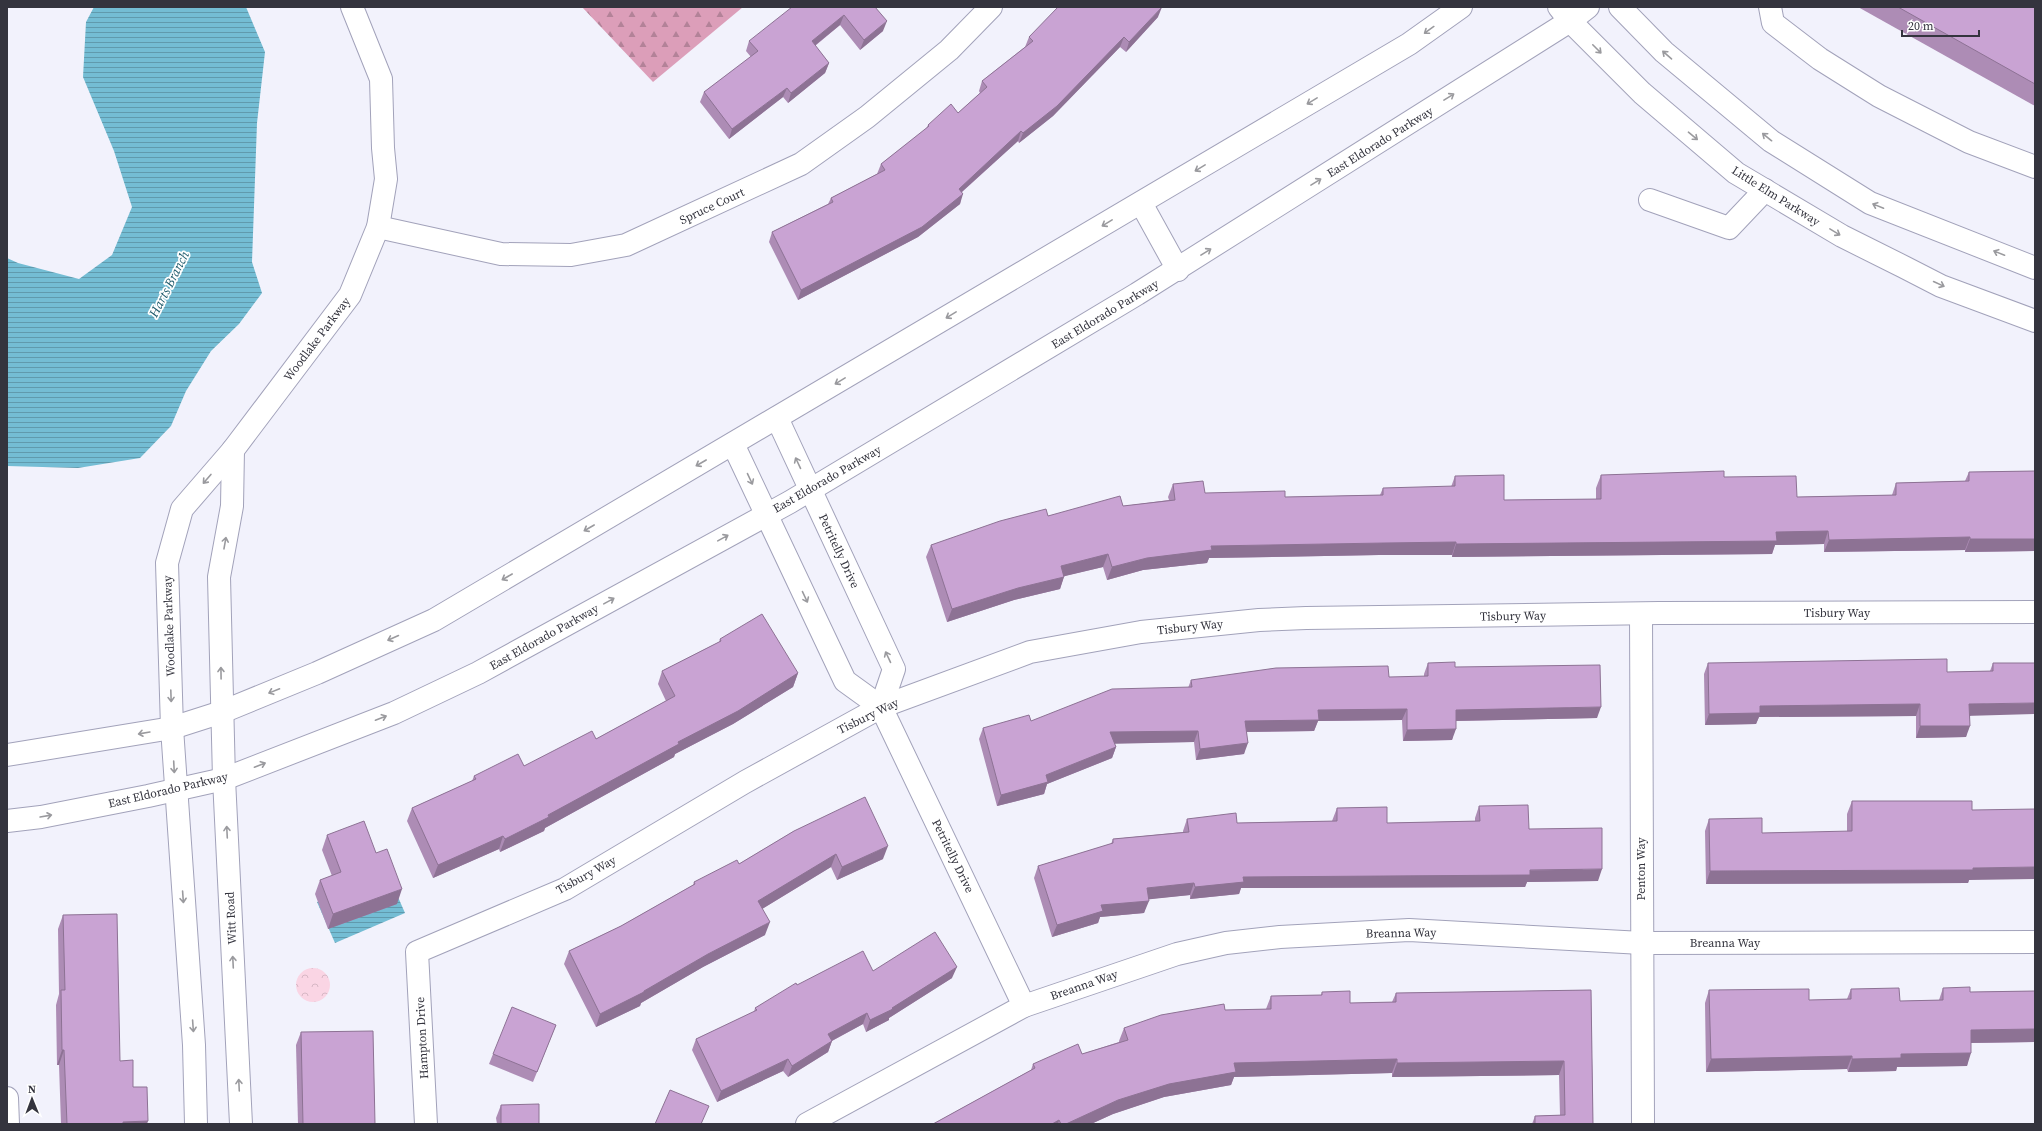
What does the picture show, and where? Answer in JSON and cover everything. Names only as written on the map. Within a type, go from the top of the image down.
[{"type":"street","name":"Woodlake Parkway","points":[[172,728],[167,563],[182,509],[233,450],[350,295],[378,227],[386,179],[383,148],[382,79],[352,7]]},
{"type":"street","name":"Spruce Court","points":[[378,227],[500,254],[571,255],[626,244],[801,164],[867,117],[949,50],[992,7]]},
{"type":"street","points":[[7,755],[172,728],[222,712],[317,673],[434,620],[1409,44],[1461,7]]},
{"type":"street","name":"East Eldorado Parkway","points":[[7,822],[41,817],[175,791],[224,779],[394,713],[478,673],[810,490],[1178,270],[1564,14],[1588,7]]},
{"type":"street","points":[[1620,7],[1664,52],[1771,141],[1870,203],[2035,268]]},
{"type":"street","points":[[1770,7],[1772,24],[1820,59],[1879,96],[1969,142],[2035,167]]},
{"type":"street","name":"Little Elm Parkway","points":[[1564,14],[1642,93],[1736,173],[1842,236],[1942,286],[2035,321]]},
{"type":"street","points":[[1650,200],[1730,228],[1765,190]]},
{"type":"street","points":[[1141,203],[1178,270]]},
{"type":"street","name":"Petritelly Drive","points":[[777,418],[894,669],[881,707]]},
{"type":"street","name":"Petritelly Drive","points":[[733,444],[845,682],[881,707],[1024,1006]]},
{"type":"street","points":[[222,712],[219,577],[232,506],[233,450]]},
{"type":"street","name":"Tisbury Way","points":[[417,952],[565,889],[745,782],[881,707],[1030,652],[1141,632],[1259,620],[1306,618],[1658,613],[2035,612]]},
{"type":"street","name":"Penton Way","points":[[1641,614],[1643,1124]]},
{"type":"street","name":"Witt Road","points":[[222,712],[241,1124]]},
{"type":"street","points":[[172,728],[175,791],[194,1045],[196,1124]]},
{"type":"street","name":"Breanna Way","points":[[807,1124],[1024,1006],[1177,954],[1226,943],[1280,937],[1409,930],[1642,943],[2035,942]]},
{"type":"street","name":"Hampton Drive","points":[[417,952],[426,1124]]},
{"type":"street","points":[[7,1098],[8,1124]]},
{"type":"green space","points":[[582,7],[743,7],[653,82]]},
{"type":"green space","points":[[310,968],[316,968],[320,969],[327,975],[330,985],[329,992],[323,999],[316,1002],[310,1002],[306,1001],[299,995],[296,988],[296,982],[297,978],[303,971]]},
{"type":"water","name":"Harts Branch","points":[[94,7],[246,7],[265,52],[257,123],[252,262],[262,293],[239,324],[211,351],[186,391],[171,426],[140,458],[78,468],[7,466],[7,258],[18,263],[79,279],[112,255],[132,207],[114,151],[83,77],[86,22]]},
{"type":"water","points":[[387,872],[405,913],[335,943],[317,902]]},
{"type":"building","points":[[792,7],[875,7],[887,21],[864,40],[844,15],[812,41],[829,63],[791,93],[787,88],[732,129],[704,92],[758,51],[749,41]]},
{"type":"building","points":[[1058,7],[1162,7],[1129,42],[1124,37],[1057,106],[1023,133],[1021,131],[959,189],[963,194],[922,227],[801,290],[772,232],[833,202],[831,198],[885,170],[881,164],[929,126],[928,125],[951,104],[958,113],[987,87],[982,81],[1033,41],[1029,37]]},
{"type":"building","points":[[1898,7],[2035,7],[2035,84]]},
{"type":"building","points":[[1724,471],[1724,477],[1796,476],[1797,497],[1896,495],[1896,483],[1969,481],[1969,472],[2035,471],[2035,539],[1970,539],[1970,537],[1829,540],[1828,531],[1776,532],[1777,541],[1456,544],[1456,542],[1211,546],[1212,550],[1147,558],[1112,567],[1108,554],[1061,566],[1064,577],[1018,588],[952,609],[931,545],[1000,521],[1046,509],[1048,516],[1120,496],[1123,506],[1175,500],[1173,484],[1203,481],[1205,493],[1285,491],[1285,497],[1383,495],[1383,488],[1455,486],[1455,476],[1504,475],[1504,500],[1601,499],[1601,475]]},
{"type":"building","points":[[762,614],[798,673],[738,711],[678,742],[679,744],[548,815],[549,817],[505,839],[503,836],[438,865],[412,808],[476,779],[474,776],[518,754],[524,766],[592,731],[596,739],[675,696],[662,671],[721,641],[720,639]]},
{"type":"building","points":[[1947,659],[1947,672],[1993,671],[1993,663],[2035,663],[2035,703],[1969,704],[1970,726],[1920,726],[1920,704],[1760,706],[1760,713],[1709,714],[1708,663]]},
{"type":"building","points":[[1455,662],[1455,667],[1600,665],[1601,707],[1456,710],[1456,729],[1407,730],[1407,709],[1318,710],[1319,720],[1245,721],[1248,743],[1200,749],[1198,731],[1110,732],[1116,747],[1046,775],[1048,782],[1001,795],[983,728],[1029,715],[1031,721],[1112,689],[1192,687],[1191,680],[1276,668],[1388,666],[1389,677],[1428,676],[1428,663]]},
{"type":"building","points":[[865,797],[888,846],[842,867],[836,854],[758,901],[770,922],[708,954],[644,992],[600,1014],[569,951],[621,926],[695,884],[694,882],[737,860],[739,864],[794,831]]},
{"type":"building","points":[[1852,801],[1972,801],[1972,810],[2035,809],[2035,867],[1973,868],[1973,870],[1710,871],[1709,819],[1762,818],[1762,833],[1852,831]]},
{"type":"building","points":[[1528,805],[1529,829],[1602,828],[1602,869],[1530,870],[1530,875],[1243,877],[1244,882],[1195,887],[1194,883],[1147,888],[1149,901],[1101,905],[1103,911],[1057,925],[1038,866],[1113,843],[1113,839],[1189,832],[1187,819],[1236,813],[1237,823],[1337,821],[1337,808],[1387,807],[1387,823],[1480,821],[1479,806]]},
{"type":"building","points":[[364,821],[376,853],[387,849],[402,889],[333,914],[320,880],[341,872],[327,835]]},
{"type":"building","points":[[117,914],[120,1061],[133,1060],[133,1087],[147,1087],[148,1121],[123,1122],[123,1124],[67,1124],[64,1050],[62,1050],[61,990],[65,990],[63,915]]},
{"type":"building","points":[[935,932],[957,967],[892,1008],[893,1009],[870,1020],[867,1013],[828,1034],[832,1041],[792,1066],[788,1059],[721,1091],[696,1039],[757,1010],[755,1008],[796,983],[797,985],[863,951],[873,971]]},
{"type":"building","points":[[1970,987],[1970,992],[2035,991],[2035,1029],[1971,1030],[1971,1053],[1901,1054],[1901,1058],[1852,1059],[1852,1056],[1711,1059],[1709,990],[1809,989],[1809,1000],[1851,999],[1851,989],[1899,988],[1900,1001],[1943,1000],[1943,988]]},
{"type":"building","points":[[1591,990],[1593,1124],[1535,1124],[1535,1116],[1565,1115],[1564,1061],[1397,1063],[1397,1059],[1234,1063],[1236,1072],[1169,1084],[1118,1100],[1066,1124],[1061,1124],[1059,1120],[1052,1124],[933,1124],[1035,1068],[1033,1064],[1078,1044],[1082,1054],[1128,1040],[1124,1028],[1161,1015],[1224,1004],[1225,1010],[1271,1009],[1271,996],[1322,995],[1322,992],[1350,991],[1350,1003],[1396,1002],[1396,993]]},
{"type":"building","points":[[512,1007],[556,1025],[537,1072],[493,1054]]},
{"type":"building","points":[[373,1031],[375,1124],[303,1124],[301,1032]]},
{"type":"building","points":[[670,1090],[709,1106],[701,1124],[655,1124]]},
{"type":"building","points":[[539,1104],[539,1124],[501,1124],[501,1105]]}]
